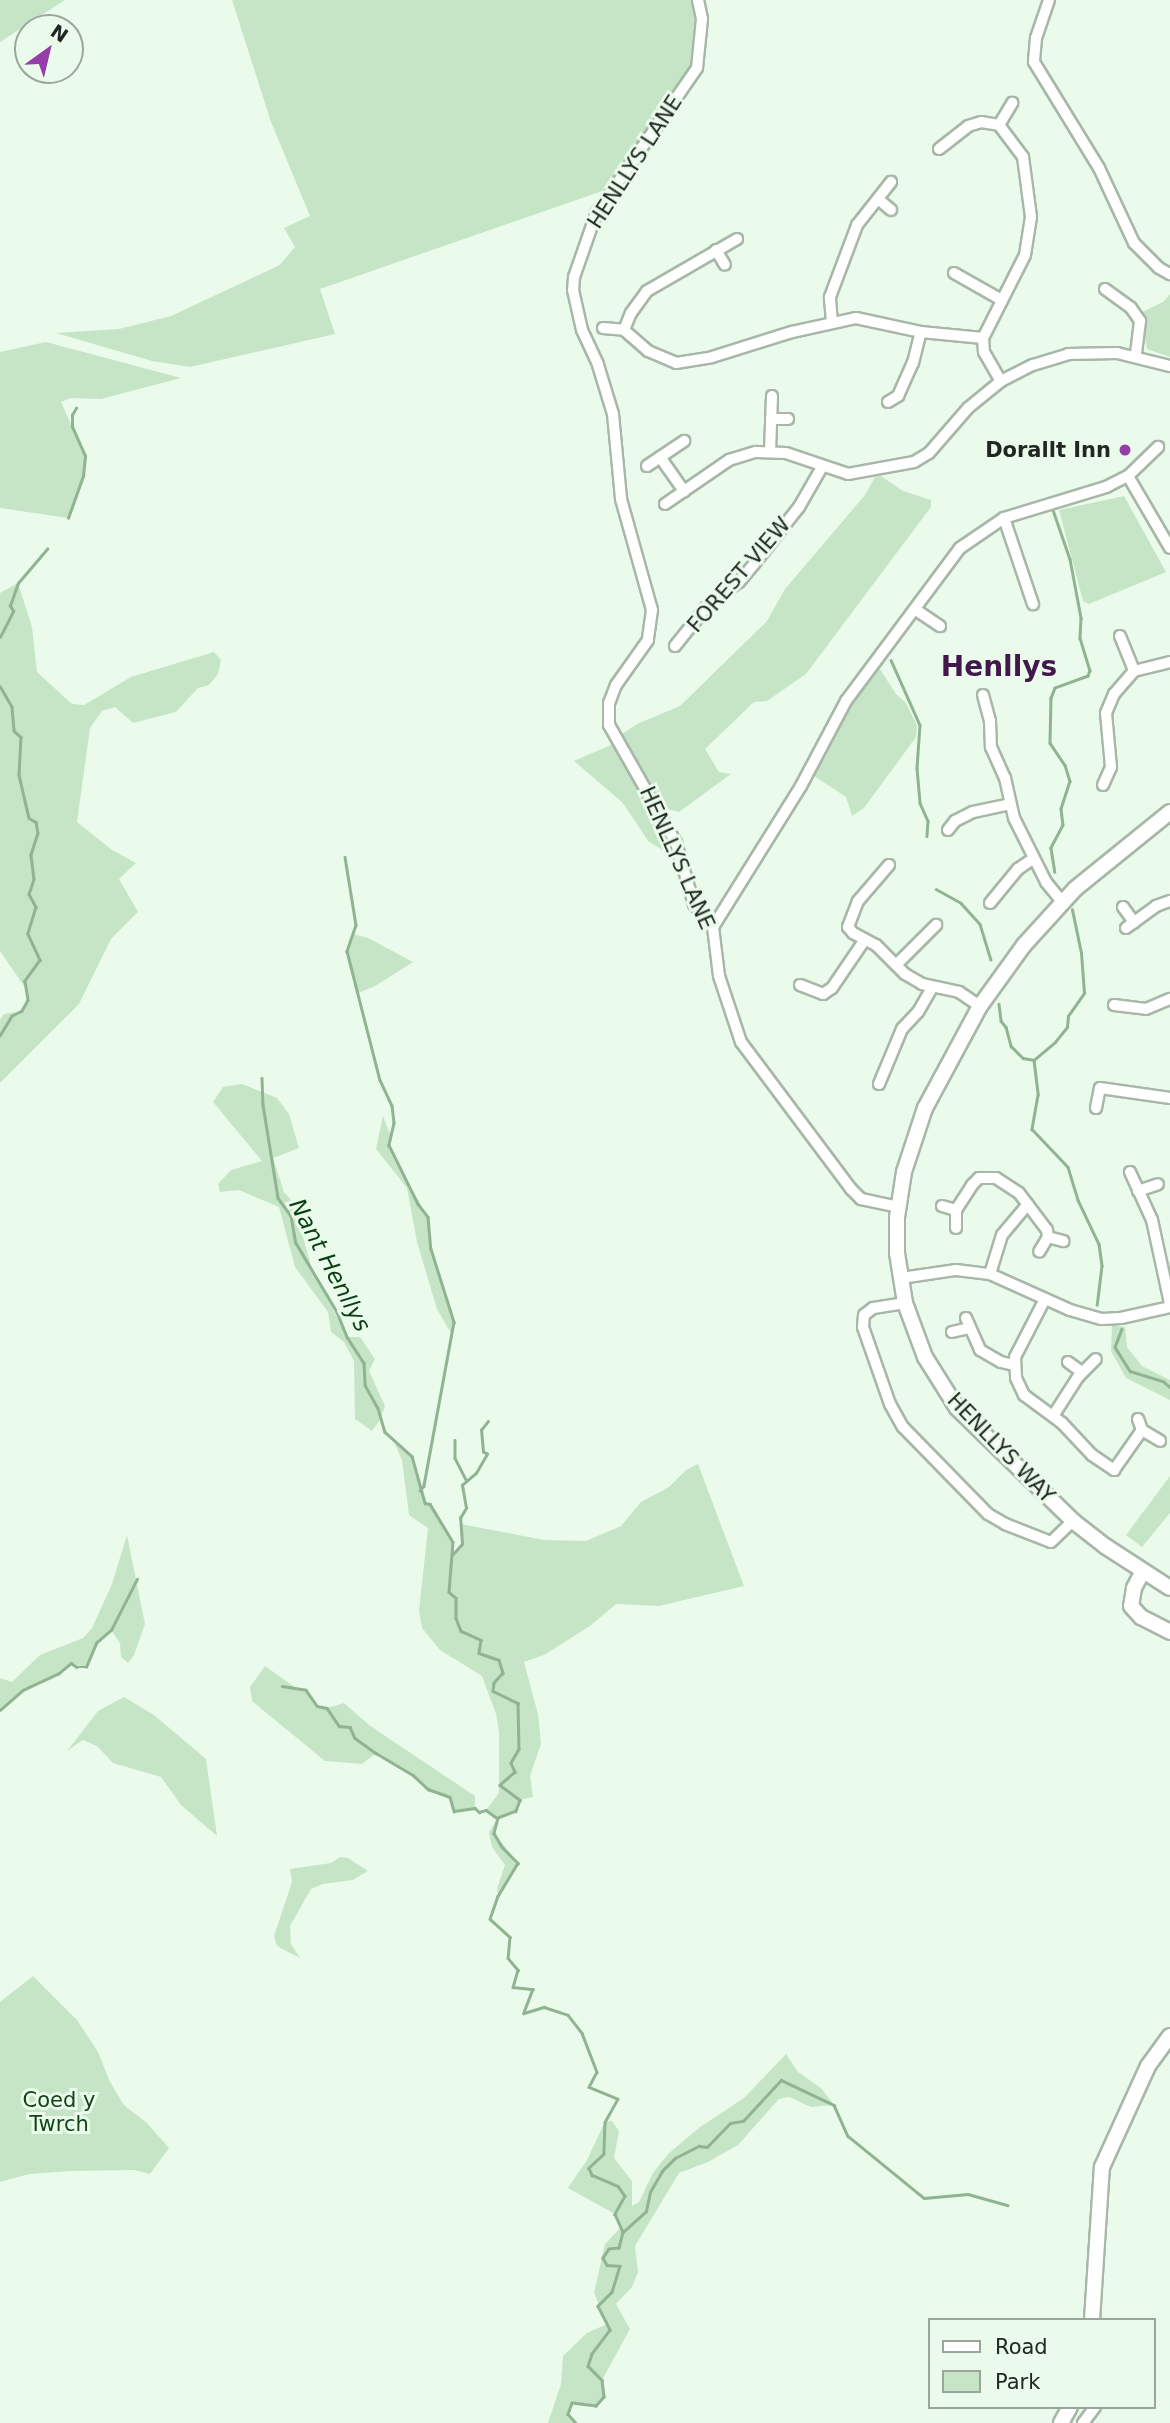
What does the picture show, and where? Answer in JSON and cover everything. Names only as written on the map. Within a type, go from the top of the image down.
[{"type":"street","name":"HENLLYS LANE","points":[[698,0],[702,19],[696,68],[596,214],[574,278],[573,290],[582,330],[598,365],[613,414],[621,499],[652,610],[653,625],[648,640],[616,685],[609,703],[609,725],[676,843],[694,905],[713,927],[719,976],[737,1033],[751,1060],[851,1189],[861,1199],[898,1208]]},
{"type":"street","points":[[1049,0],[1037,38],[1034,62],[1099,169],[1134,243],[1158,268],[1170,274]]},
{"type":"street","points":[[999,125],[1012,103]]},
{"type":"street","points":[[939,149],[968,126],[981,122],[999,125],[1023,157],[1031,218],[1025,255],[1000,299],[983,338],[984,352],[1001,381]]},
{"type":"street","points":[[832,322],[830,296],[857,225],[891,182]]},
{"type":"street","points":[[878,199],[891,210]]},
{"type":"street","points":[[624,330],[631,313],[647,291],[737,239]]},
{"type":"street","points":[[716,250],[725,265]]},
{"type":"street","points":[[954,273],[1000,299]]},
{"type":"street","points":[[1105,289],[1132,308],[1140,321],[1136,356]]},
{"type":"street","points":[[603,328],[624,330],[648,351],[676,363],[712,357],[832,322],[856,318],[921,332],[983,338]]},
{"type":"street","points":[[888,402],[898,396],[913,363],[921,332]]},
{"type":"street","points":[[665,504],[729,460],[744,454],[770,451],[786,453],[848,474],[914,461],[929,453],[968,408],[1001,381],[1033,365],[1068,354],[1117,353],[1170,366]]},
{"type":"street","points":[[770,451],[772,396]]},
{"type":"street","points":[[771,419],[788,419]]},
{"type":"street","points":[[647,466],[684,441]]},
{"type":"street","points":[[713,927],[801,786],[846,701],[960,548],[1004,518],[1106,487],[1128,476],[1158,447]]},
{"type":"street","points":[[660,457],[684,491]]},
{"type":"street","name":"FOREST VIEW","points":[[676,646],[708,605],[739,582],[754,564],[799,507],[822,467]]},
{"type":"street","points":[[1128,476],[1170,548]]},
{"type":"street","points":[[1004,518],[1033,604]]},
{"type":"street","points":[[916,610],[940,626]]},
{"type":"street","points":[[1120,636],[1134,671]]},
{"type":"street","points":[[1103,785],[1111,766],[1106,713],[1114,694],[1134,671],[1170,662]]},
{"type":"street","points":[[983,695],[990,721],[991,747],[1005,778],[1022,840],[1045,882],[1062,902]]},
{"type":"street","points":[[948,830],[956,821],[973,812],[1010,804]]},
{"type":"street","name":"HENLLYS WAY","points":[[1170,812],[1122,848],[1062,902],[1024,945],[980,1006],[925,1108],[910,1151],[898,1208],[897,1253],[905,1303],[925,1357],[957,1408],[1073,1521],[1105,1546],[1170,1588]]},
{"type":"street","points":[[990,903],[1018,869],[1033,859]]},
{"type":"street","points":[[889,865],[858,901],[848,927],[864,941],[876,945],[905,974],[932,988],[959,992],[980,1006]]},
{"type":"street","points":[[1123,907],[1130,925],[1156,906],[1170,901]]},
{"type":"street","points":[[896,965],[936,925]]},
{"type":"street","points":[[800,985],[823,994],[832,988],[864,941]]},
{"type":"street","points":[[879,1084],[902,1029],[918,1012],[932,988]]},
{"type":"street","points":[[1121,1018],[1119,1005],[1146,1009],[1170,999]]},
{"type":"street","points":[[1096,1108],[1096,1087],[1170,1098]]},
{"type":"street","points":[[901,1278],[956,1270],[990,1274],[1078,1313],[1102,1319],[1155,1313],[1170,1305],[1152,1220],[1129,1172]]},
{"type":"street","points":[[956,1228],[956,1210],[972,1185],[987,1176],[1012,1185],[1048,1237],[1063,1241]]},
{"type":"street","points":[[1138,1191],[1157,1184]]},
{"type":"street","points":[[990,1274],[1002,1235],[1028,1205]]},
{"type":"street","points":[[942,1206],[956,1210]]},
{"type":"street","points":[[1039,1252],[1048,1237]]},
{"type":"street","points":[[1045,1298],[1020,1344],[1014,1365],[1016,1378],[1024,1395],[1053,1416],[1092,1455],[1125,1476]]},
{"type":"street","points":[[905,1303],[873,1308],[864,1315],[863,1328],[890,1404],[903,1427],[988,1514],[1005,1524],[1051,1542],[1073,1521]]},
{"type":"street","points":[[953,1332],[968,1323],[980,1349],[1001,1363],[1014,1365]]},
{"type":"street","points":[[1053,1416],[1082,1372],[1097,1359]]},
{"type":"street","points":[[1068,1362],[1082,1372]]},
{"type":"street","points":[[1114,1471],[1140,1424],[1160,1441]]},
{"type":"street","points":[[1143,1571],[1134,1588],[1132,1606],[1141,1616],[1170,1632]]},
{"type":"street","points":[[1092,2318],[1102,2167],[1148,2066],[1170,2036]]},
{"type":"green space","points":[[0,0],[65,0],[43,14],[14,14],[14,33],[0,42]]},
{"type":"green space","points":[[232,0],[692,0],[698,24],[689,70],[608,189],[320,289],[335,334],[190,367],[152,361],[56,333],[119,329],[171,316],[280,265],[295,247],[284,228],[310,216],[271,122]]},
{"type":"green space","points":[[1170,294],[1170,357],[1147,349],[1140,313],[1163,302]]},
{"type":"green space","points":[[46,342],[181,378],[101,399],[71,398],[61,402],[85,456],[83,476],[68,518],[0,508],[0,352]]},
{"type":"green space","points":[[881,476],[903,491],[931,500],[931,507],[806,674],[767,701],[754,702],[705,749],[719,772],[731,774],[679,812],[667,809],[619,736],[637,724],[680,706],[767,621],[785,589],[865,495],[875,477]]},
{"type":"green space","points":[[1124,496],[1166,572],[1089,604],[1083,601],[1059,510]]},
{"type":"green space","points":[[18,583],[32,627],[37,672],[72,704],[84,705],[131,677],[214,652],[221,660],[218,674],[209,685],[198,688],[176,712],[133,723],[115,707],[102,711],[90,728],[77,822],[112,850],[136,863],[119,879],[138,912],[111,939],[79,1004],[0,1083],[0,1020],[4,1014],[22,1011],[28,1000],[28,992],[0,951],[0,593]]},
{"type":"green space","points":[[878,666],[896,694],[906,703],[917,725],[916,737],[864,808],[852,816],[846,797],[814,776],[852,701]]},
{"type":"green space","points":[[613,744],[662,823],[673,850],[663,850],[649,842],[622,802],[574,761]]},
{"type":"green space","points":[[353,934],[368,938],[413,962],[375,986],[356,994],[347,951]]},
{"type":"green space","points":[[242,1084],[277,1098],[289,1114],[299,1148],[273,1158],[284,1192],[294,1203],[311,1266],[347,1337],[360,1337],[375,1359],[369,1371],[385,1406],[372,1431],[355,1419],[354,1361],[344,1342],[331,1332],[328,1312],[295,1267],[279,1207],[239,1190],[220,1192],[218,1184],[231,1170],[262,1161],[213,1102],[223,1087]]},
{"type":"green space","points":[[383,1116],[392,1139],[389,1145],[394,1159],[428,1217],[431,1249],[454,1322],[452,1335],[437,1309],[417,1242],[407,1188],[376,1149]]},
{"type":"green space","points":[[1112,1325],[1125,1327],[1127,1347],[1142,1366],[1170,1380],[1170,1400],[1126,1378],[1111,1351]]},
{"type":"green space","points":[[394,1442],[412,1456],[425,1503],[430,1504],[453,1542],[451,1556],[462,1544],[461,1524],[544,1540],[586,1541],[621,1526],[641,1502],[669,1487],[686,1470],[698,1464],[744,1586],[659,1606],[616,1604],[590,1626],[544,1655],[524,1662],[538,1714],[541,1744],[530,1776],[533,1797],[520,1800],[516,1811],[498,1819],[494,1833],[518,1863],[498,1896],[497,1888],[505,1865],[492,1847],[489,1832],[498,1818],[486,1810],[499,1793],[499,1732],[496,1714],[482,1676],[440,1650],[422,1628],[419,1611],[428,1528],[409,1515],[402,1460]]},
{"type":"green space","points":[[1170,1476],[1170,1513],[1142,1547],[1126,1535]]},
{"type":"green space","points":[[127,1535],[145,1624],[134,1655],[128,1663],[121,1657],[120,1643],[111,1630],[96,1643],[86,1667],[71,1664],[58,1674],[23,1690],[0,1710],[0,1678],[12,1682],[40,1655],[83,1638],[92,1628],[112,1584]]},
{"type":"green space","points":[[265,1666],[296,1688],[306,1690],[317,1706],[327,1708],[344,1703],[369,1725],[475,1796],[475,1808],[454,1811],[450,1797],[428,1789],[413,1775],[376,1753],[362,1764],[325,1761],[252,1701],[250,1687]]},
{"type":"green space","points":[[124,1697],[154,1715],[206,1759],[217,1836],[181,1805],[161,1777],[113,1763],[97,1746],[83,1740],[67,1751],[98,1711]]},
{"type":"green space","points":[[340,1857],[348,1858],[368,1871],[353,1880],[323,1884],[311,1889],[290,1926],[291,1944],[300,1958],[277,1946],[274,1936],[292,1882],[290,1869],[331,1863]]},
{"type":"green space","name":"Coed y Twrch","points":[[33,1976],[77,2020],[98,2052],[110,2082],[124,2105],[147,2123],[169,2148],[150,2174],[134,2170],[72,2171],[29,2174],[0,2182],[0,2002]]},
{"type":"green space","points":[[786,2054],[798,2072],[821,2088],[834,2105],[811,2107],[789,2097],[779,2099],[738,2145],[708,2162],[679,2173],[635,2246],[638,2272],[632,2287],[616,2304],[630,2329],[602,2380],[604,2397],[596,2406],[572,2403],[568,2414],[576,2423],[548,2423],[561,2384],[563,2356],[587,2333],[607,2324],[594,2293],[605,2244],[621,2227],[615,2214],[568,2188],[587,2160],[605,2122],[612,2121],[619,2131],[614,2158],[632,2181],[632,2206],[639,2202],[653,2173],[668,2154],[700,2127],[744,2098]]},
{"type":"waterway","points":[[68,518],[83,476],[85,456],[72,427],[72,415],[76,408]]},
{"type":"waterway","points":[[1053,510],[1070,559],[1081,618],[1080,638],[1090,670],[1088,676],[1055,688],[1051,698],[1050,743],[1065,765],[1070,781],[1061,809],[1063,825],[1051,848],[1055,872]]},
{"type":"waterway","points":[[0,637],[13,611],[10,606],[18,583],[47,549]]},
{"type":"waterway","points":[[891,660],[920,725],[917,768],[920,803],[928,821],[927,836]]},
{"type":"waterway","points":[[0,686],[12,707],[14,731],[21,737],[19,775],[29,818],[36,822],[38,833],[31,855],[34,879],[29,894],[36,907],[28,934],[40,960],[25,981],[28,1000],[22,1011],[12,1016],[0,1036]]},
{"type":"waterway","points":[[345,857],[356,925],[347,951],[380,1080],[392,1106],[394,1123],[389,1145],[418,1204],[428,1217],[431,1249],[454,1322],[424,1486],[420,1491]]},
{"type":"waterway","points":[[936,889],[961,903],[980,924],[991,959]]},
{"type":"waterway","points":[[1035,1059],[1055,1042],[1067,1027],[1068,1016],[1084,993],[1081,953],[1072,910]]},
{"type":"waterway","points":[[999,1004],[1001,1021],[1006,1027],[1011,1046],[1023,1058],[1034,1060],[1038,1095],[1032,1129],[1068,1167],[1078,1200],[1099,1244],[1102,1266],[1097,1305]]},
{"type":"waterway","name":"Nant Henllys","points":[[262,1078],[263,1105],[278,1198],[291,1216],[296,1243],[364,1363],[365,1385],[378,1408],[385,1432],[412,1456],[425,1503],[430,1504],[453,1542],[449,1592],[456,1598],[456,1618],[461,1631],[481,1640],[479,1653],[499,1660],[503,1673],[494,1683],[493,1691],[518,1703],[519,1749],[511,1763],[515,1772],[500,1785],[520,1800],[516,1811],[498,1818],[494,1833],[502,1847],[518,1863],[498,1896],[490,1919],[510,1937],[508,1958],[518,1970],[513,1987],[533,1989],[524,2013],[544,2007],[568,2015],[582,2033],[597,2072],[589,2087],[618,2099],[605,2122],[604,2154],[589,2168],[592,2175],[618,2186],[625,2196],[615,2214],[623,2232],[619,2248],[609,2249],[603,2258],[607,2265],[620,2266],[612,2292],[598,2306],[610,2330],[592,2354],[588,2366],[602,2380],[604,2397],[596,2406],[572,2403],[568,2414],[576,2423]]},
{"type":"waterway","points":[[1122,1329],[1115,1347],[1130,1371],[1163,1381],[1170,1387]]},
{"type":"waterway","points":[[452,1555],[462,1544],[460,1518],[466,1508],[462,1485],[476,1473],[487,1454],[483,1452],[481,1430],[488,1421]]},
{"type":"waterway","points":[[455,1440],[455,1458],[466,1480]]},
{"type":"waterway","points":[[0,1710],[23,1690],[58,1674],[71,1663],[77,1667],[86,1667],[96,1643],[111,1630],[137,1579]]},
{"type":"waterway","points":[[282,1686],[306,1690],[317,1706],[327,1708],[339,1726],[350,1727],[355,1738],[413,1775],[428,1789],[450,1797],[454,1811],[475,1808],[479,1812],[486,1810],[497,1818]]},
{"type":"waterway","points":[[623,2232],[646,2211],[650,2192],[662,2171],[675,2158],[699,2146],[707,2147],[730,2123],[743,2121],[781,2080],[834,2105],[848,2136],[924,2198],[968,2194],[1007,2205]]},
{"type":"place","name":"Dorallt Inn","points":[[1125,450]]},
{"type":"district","name":"Henllys","points":[[999,667]]}]
